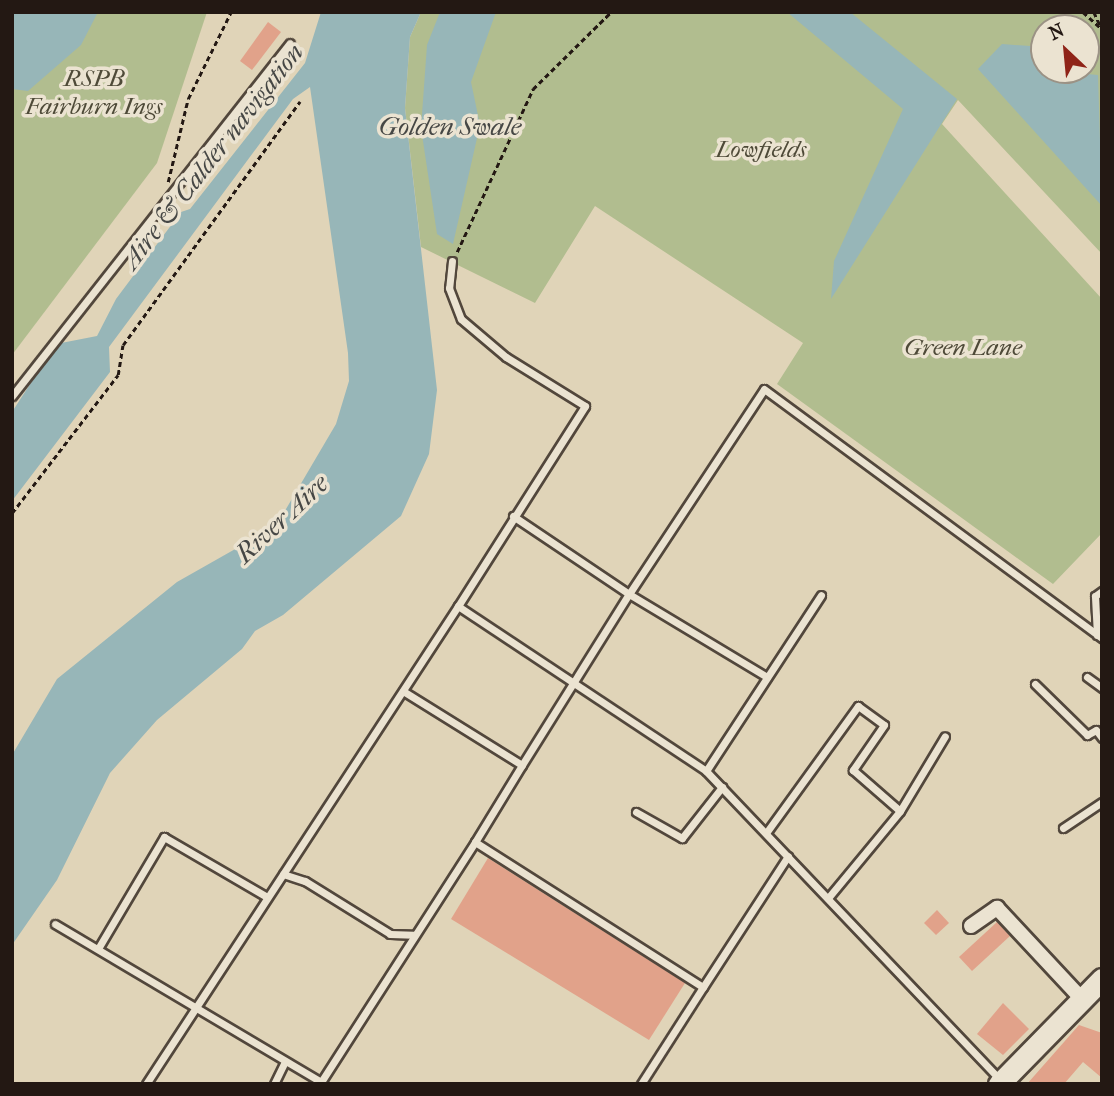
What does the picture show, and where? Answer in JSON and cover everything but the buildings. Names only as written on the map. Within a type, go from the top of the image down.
[{"type":"street","points":[[971,926],[997,908],[1080,996]]},
{"type":"street","points":[[1000,1082],[1080,996],[1102,979]]},
{"type":"lane","points":[[12,396],[164,198],[289,43]]},
{"type":"lane","points":[[146,1084],[458,606],[585,405],[506,356],[461,319],[449,288],[452,261]]},
{"type":"lane","points":[[55,925],[198,1004],[321,1083],[629,594],[764,389],[1100,636]]},
{"type":"lane","points":[[513,516],[629,594],[767,677]]},
{"type":"lane","points":[[1100,636],[1095,596],[1102,591]]},
{"type":"lane","points":[[706,771],[821,595]]},
{"type":"lane","points":[[458,606],[706,771],[1000,1082]]},
{"type":"lane","points":[[1087,677],[1102,688]]},
{"type":"lane","points":[[1035,684],[1087,735],[1096,730],[1102,738]]},
{"type":"lane","points":[[403,691],[522,765]]},
{"type":"lane","points":[[766,833],[858,706],[884,725],[853,770],[900,811]]},
{"type":"lane","points":[[828,898],[900,811],[945,736]]},
{"type":"lane","points":[[636,812],[682,838],[722,787]]},
{"type":"lane","points":[[1063,828],[1102,802]]},
{"type":"lane","points":[[99,947],[164,837],[268,897]]},
{"type":"lane","points":[[475,842],[703,987]]},
{"type":"lane","points":[[641,1084],[788,856]]},
{"type":"lane","points":[[283,874],[305,881],[390,934],[413,934]]},
{"type":"lane","points":[[274,1084],[285,1061]]},
{"type":"path","points":[[164,198],[188,99],[231,12]]},
{"type":"path","points":[[452,261],[533,89],[611,12]]},
{"type":"path","points":[[1083,12],[1102,29]]},
{"type":"path","points":[[1094,12],[1102,29]]},
{"type":"path","points":[[12,513],[118,375],[123,345],[300,101]]},
{"type":"green space","name":"RSPB Fairburn Ings","points":[[12,12],[207,12],[157,163],[12,355]]},
{"type":"green space","points":[[421,12],[1102,12],[1102,254],[958,100],[942,124],[1102,299],[1102,533],[1053,584],[777,384],[803,343],[595,206],[535,303],[421,247],[405,108],[410,37]]},
{"type":"water","points":[[12,12],[98,12],[81,45],[28,91],[12,89]]},
{"type":"water","name":"River Aire","points":[[321,12],[421,12],[410,37],[405,108],[437,390],[429,454],[401,516],[283,615],[255,631],[242,649],[157,720],[110,773],[57,880],[12,945],[12,755],[57,679],[177,582],[276,526],[336,424],[349,381],[348,353],[310,87],[293,99],[109,347],[110,372],[12,501],[12,412],[56,344],[97,336],[116,299],[181,212],[190,209],[305,63]]},
{"type":"water","name":"Golden Swale","points":[[440,12],[496,12],[471,82],[480,125],[453,244],[437,234],[421,128],[427,45]]},
{"type":"water","points":[[787,12],[850,12],[957,99],[831,299],[834,261],[903,109]]},
{"type":"water","points":[[1002,44],[1030,46],[1030,84],[1098,84],[1102,206],[978,69]]},
{"type":"park label","name":"Lowfields","points":[[761,150]]},
{"type":"park label","name":"Green Lane","points":[[963,348]]},
{"type":"water label","name":"Aire & Calder navigation","points":[[213,156]]}]
